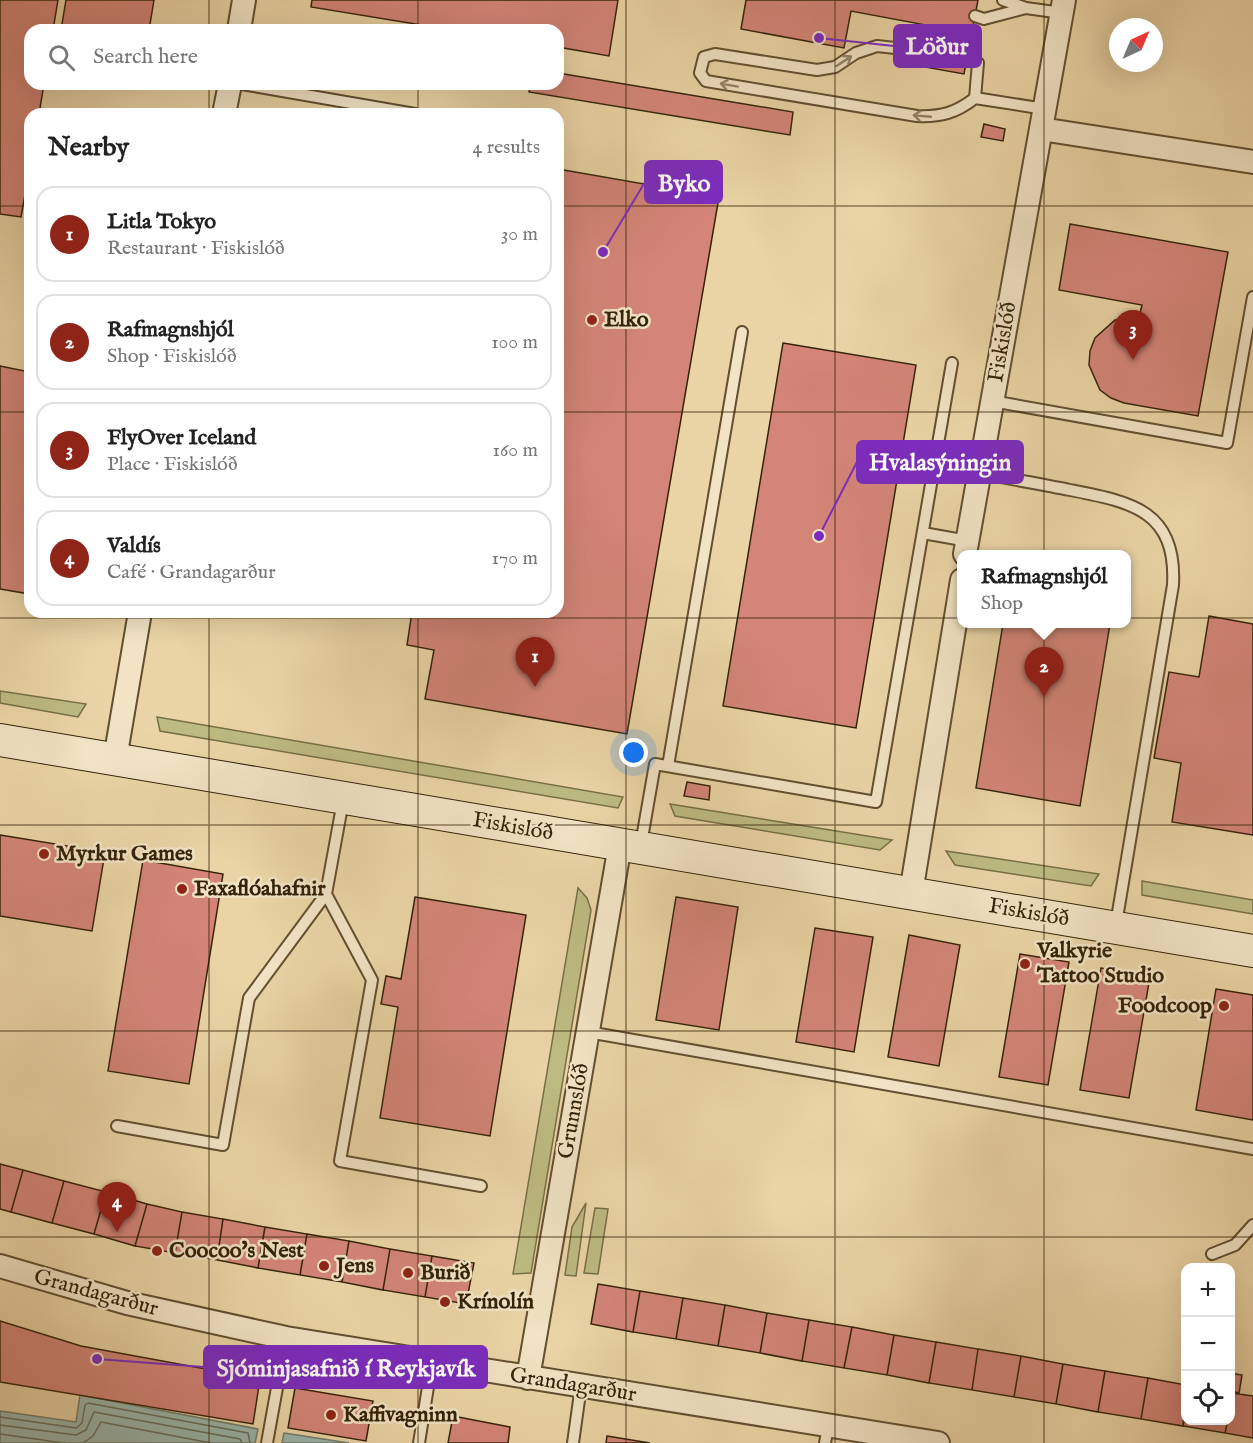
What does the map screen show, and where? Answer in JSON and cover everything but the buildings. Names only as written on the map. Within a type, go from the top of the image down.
[{"type":"street","points":[[240,24],[244,0]]},
{"type":"street","name":"Fiskislóð","points":[[967,548],[1063,7]]},
{"type":"street","points":[[225,108],[229,90]]},
{"type":"street","points":[[1043,119],[1253,162]]},
{"type":"street","points":[[911,893],[957,611]]},
{"type":"street","points":[[115,759],[139,618]]},
{"type":"street","name":"Fiskislóð","points":[[0,740],[1253,951]]},
{"type":"street","name":"Grunnslóð","points":[[528,1378],[588,1032],[630,847]]},
{"type":"street","name":"Grandagarður","points":[[0,1266],[127,1303],[286,1338],[581,1386],[827,1435],[938,1443]]},
{"type":"lane","points":[[1003,0],[1026,8]]},
{"type":"lane","points":[[975,16],[984,19],[1026,8],[1063,7]]},
{"type":"lane","points":[[922,51],[877,46],[856,53],[835,67],[817,70],[715,54],[704,57],[700,73],[706,81],[917,116],[938,117],[959,110],[975,98],[978,63],[967,59]]},
{"type":"lane","points":[[277,90],[380,108]]},
{"type":"lane","points":[[975,98],[1043,119]]},
{"type":"lane","points":[[992,401],[1227,442],[1253,297]]},
{"type":"lane","points":[[668,766],[742,332]]},
{"type":"lane","points":[[630,847],[655,764],[876,802],[952,363]]},
{"type":"lane","points":[[980,473],[1123,500],[1147,514],[1157,524],[1171,552],[1173,585],[1115,928]]},
{"type":"lane","points":[[922,532],[967,548]]},
{"type":"lane","points":[[117,1126],[224,1145],[249,998],[326,894],[344,798]]},
{"type":"lane","points":[[326,894],[372,980],[340,1161],[481,1186]]},
{"type":"lane","points":[[588,1032],[1253,1149]]},
{"type":"lane","points":[[1212,1254],[1235,1245],[1253,1225]]},
{"type":"lane","points":[[267,1443],[286,1338]]},
{"type":"lane","points":[[419,1443],[432,1362]]},
{"type":"lane","points":[[573,1443],[581,1386]]},
{"type":"shaded area","points":[[0,691],[86,704],[78,717],[0,703]]},
{"type":"shaded area","points":[[157,717],[623,797],[618,808],[160,731]]},
{"type":"shaded area","points":[[670,804],[892,840],[880,850],[675,816]]},
{"type":"shaded area","points":[[946,851],[1099,874],[1091,886],[955,865]]},
{"type":"shaded area","points":[[1142,881],[1253,900],[1253,914],[1142,895]]},
{"type":"shaded area","points":[[578,888],[587,898],[591,910],[531,1273],[513,1274]]},
{"type":"shaded area","points":[[586,1203],[576,1276],[565,1275],[572,1227]]},
{"type":"shaded area","points":[[595,1208],[608,1209],[598,1274],[584,1273]]},
{"type":"water","points":[[80,1395],[258,1429],[255,1443],[0,1443],[0,1411],[76,1422]]},
{"type":"water","points":[[284,1433],[349,1443],[282,1443]]},
{"type":"place","name":"Löður","points":[[819,38]]},
{"type":"place","name":"Byko","points":[[603,252]]},
{"type":"place","name":"Elko","points":[[592,320]]},
{"type":"place","name":"FlyOver Iceland","points":[[1133,360]]},
{"type":"place","name":"Hvalasýningin","points":[[819,536]]},
{"type":"place","name":"Litla Tokyo","points":[[535,687]]},
{"type":"place","name":"Rafmagnshjól","points":[[1044,697]]},
{"type":"place","name":"Myrkur Games","points":[[44,854]]},
{"type":"place","name":"Faxaflóahafnir","points":[[182,889]]},
{"type":"place","name":"Valkyrie Tattoo Studio","points":[[1025,964]]},
{"type":"place","name":"Foodcoop","points":[[1224,1006]]},
{"type":"place","name":"Valdís","points":[[117,1232]]},
{"type":"place","name":"Coocoo's Nest","points":[[157,1251]]},
{"type":"place","name":"Jens","points":[[324,1266]]},
{"type":"place","name":"Burið","points":[[408,1273]]},
{"type":"place","name":"Krínolín","points":[[445,1302]]},
{"type":"place","name":"Sjóminjasafnið í Reykjavík","points":[[97,1359]]},
{"type":"place","name":"Kaffivagninn","points":[[331,1415]]}]
